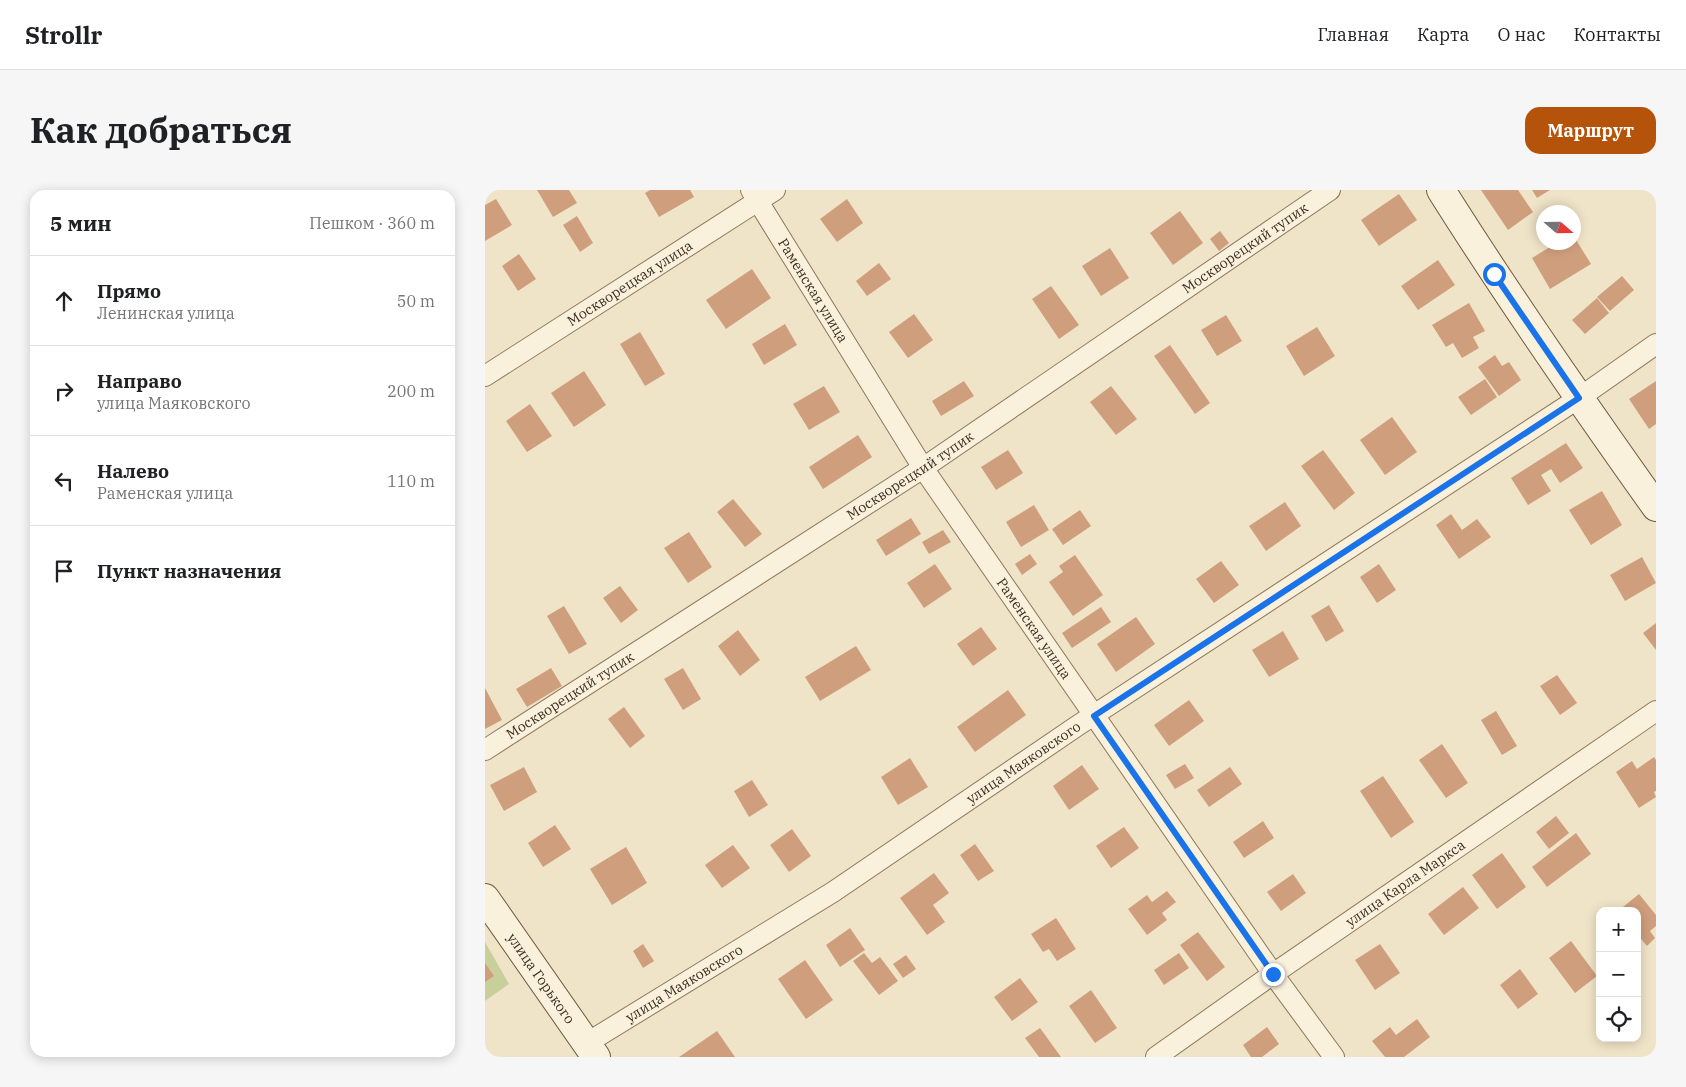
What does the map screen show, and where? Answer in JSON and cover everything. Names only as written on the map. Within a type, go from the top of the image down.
[{"type":"street","name":"Москворецкая улица","points":[[485,376],[755,195],[775,190]]},
{"type":"street","name":"Москворецкий тупик","points":[[485,750],[923,468],[1330,190]]},
{"type":"street","points":[[1441,190],[1494,274],[1656,507]]},
{"type":"street","name":"Раменская улица","points":[[755,195],[923,468],[1273,974],[1334,1057]]},
{"type":"street","name":"улица Маяковского","points":[[591,1050],[833,892],[1094,716],[1579,398],[1656,344]]},
{"type":"street","name":"улица Карла Маркса","points":[[1156,1057],[1273,974],[1656,711]]},
{"type":"street","name":"улица Горького","points":[[485,898],[591,1050]]},
{"type":"green space","points":[[485,942],[509,984],[485,1001]]},
{"type":"building","points":[[537,190],[569,190],[577,203],[553,217]]},
{"type":"building","points":[[650,190],[690,190],[694,197],[659,217],[645,193]]},
{"type":"building","points":[[1481,190],[1518,190],[1533,212],[1508,230]]},
{"type":"building","points":[[1532,190],[1550,190],[1537,198]]},
{"type":"building","points":[[1399,194],[1417,220],[1379,246],[1361,220]]},
{"type":"building","points":[[496,199],[512,225],[485,241],[485,205]]},
{"type":"building","points":[[847,199],[863,223],[837,242],[820,219]]},
{"type":"building","points":[[1180,211],[1203,243],[1173,265],[1150,233]]},
{"type":"building","points":[[577,216],[593,243],[580,252],[563,225]]},
{"type":"building","points":[[1220,231],[1229,243],[1219,251],[1210,239]]},
{"type":"building","points":[[1110,248],[1129,278],[1101,296],[1082,266]]},
{"type":"building","points":[[1581,248],[1591,264],[1550,289],[1532,258],[1545,250],[1581,250]]},
{"type":"building","points":[[519,254],[536,279],[518,291],[502,266]]},
{"type":"building","points":[[1438,260],[1455,285],[1418,310],[1401,286]]},
{"type":"building","points":[[879,263],[891,279],[867,296],[856,281]]},
{"type":"building","points":[[752,269],[771,298],[726,329],[706,300]]},
{"type":"building","points":[[1622,276],[1634,290],[1610,311],[1597,297]]},
{"type":"building","points":[[1051,286],[1079,325],[1059,339],[1032,299]]},
{"type":"building","points":[[1597,298],[1609,313],[1585,334],[1572,320]]},
{"type":"building","points":[[1469,303],[1485,331],[1473,337],[1479,348],[1462,358],[1453,343],[1446,347],[1432,325]]},
{"type":"building","points":[[914,314],[933,340],[908,358],[889,332]]},
{"type":"building","points":[[1226,315],[1242,341],[1217,356],[1201,330]]},
{"type":"building","points":[[785,324],[797,345],[764,365],[752,344]]},
{"type":"building","points":[[1317,327],[1335,356],[1304,376],[1286,346]]},
{"type":"building","points":[[640,332],[665,374],[645,386],[620,344]]},
{"type":"building","points":[[1170,345],[1210,403],[1195,414],[1154,356]]},
{"type":"building","points":[[1495,355],[1502,366],[1509,362],[1521,380],[1499,396],[1478,367]]},
{"type":"building","points":[[584,371],[606,405],[574,427],[551,393]]},
{"type":"building","points":[[1485,379],[1497,397],[1471,415],[1458,397]]},
{"type":"building","points":[[964,381],[974,396],[941,416],[932,401]]},
{"type":"building","points":[[1656,381],[1656,424],[1649,429],[1629,399]]},
{"type":"building","points":[[824,386],[840,412],[809,430],[793,404]]},
{"type":"building","points":[[1111,386],[1137,419],[1116,435],[1090,402]]},
{"type":"building","points":[[530,404],[552,436],[527,452],[506,421]]},
{"type":"building","points":[[1392,417],[1417,452],[1385,475],[1360,440]]},
{"type":"building","points":[[858,435],[872,457],[823,489],[809,467]]},
{"type":"building","points":[[1566,443],[1583,468],[1560,483],[1551,469],[1541,475],[1551,491],[1528,505],[1511,478]]},
{"type":"building","points":[[1008,450],[1023,473],[996,490],[981,467]]},
{"type":"building","points":[[1323,450],[1355,493],[1334,510],[1301,466]]},
{"type":"building","points":[[1602,491],[1622,525],[1591,545],[1569,510]]},
{"type":"building","points":[[733,499],[762,534],[745,547],[717,512]]},
{"type":"building","points":[[1285,502],[1301,526],[1266,551],[1249,526]]},
{"type":"building","points":[[1034,505],[1049,530],[1021,547],[1006,522]]},
{"type":"building","points":[[1080,510],[1091,526],[1063,545],[1052,529]]},
{"type":"building","points":[[1451,514],[1462,530],[1477,519],[1491,537],[1459,559],[1436,525]]},
{"type":"building","points":[[911,518],[921,534],[886,556],[876,540]]},
{"type":"building","points":[[943,530],[951,542],[929,554],[922,542]]},
{"type":"building","points":[[689,532],[712,567],[688,583],[664,548]]},
{"type":"building","points":[[1030,554],[1037,564],[1022,575],[1015,564]]},
{"type":"building","points":[[1075,555],[1103,595],[1073,616],[1049,582],[1063,572],[1059,566]]},
{"type":"building","points":[[1642,557],[1656,583],[1625,601],[1610,575]]},
{"type":"building","points":[[1221,561],[1239,585],[1214,603],[1196,579]]},
{"type":"building","points":[[935,564],[952,589],[924,608],[907,583]]},
{"type":"building","points":[[1379,564],[1396,590],[1377,603],[1360,577]]},
{"type":"building","points":[[620,586],[638,610],[621,623],[603,598]]},
{"type":"building","points":[[1329,605],[1344,631],[1326,642],[1311,616]]},
{"type":"building","points":[[564,606],[587,644],[569,654],[547,616]]},
{"type":"building","points":[[1101,607],[1111,622],[1072,648],[1062,633]]},
{"type":"building","points":[[1136,617],[1155,644],[1116,672],[1097,644]]},
{"type":"building","points":[[1656,623],[1656,650],[1643,633]]},
{"type":"building","points":[[981,627],[997,649],[973,666],[957,644]]},
{"type":"building","points":[[738,630],[760,660],[740,676],[718,646]]},
{"type":"building","points":[[1283,631],[1299,659],[1269,677],[1252,650]]},
{"type":"building","points":[[856,646],[871,670],[820,701],[805,677]]},
{"type":"building","points":[[551,668],[562,686],[527,707],[516,689]]},
{"type":"building","points":[[683,668],[701,699],[683,710],[664,679]]},
{"type":"building","points":[[1557,675],[1577,703],[1560,715],[1540,686]]},
{"type":"building","points":[[485,688],[502,720],[485,729]]},
{"type":"building","points":[[1008,690],[1026,715],[975,752],[957,727]]},
{"type":"building","points":[[1189,700],[1204,721],[1169,746],[1154,725]]},
{"type":"building","points":[[624,707],[645,736],[630,748],[608,719]]},
{"type":"building","points":[[1496,711],[1517,746],[1502,755],[1481,720]]},
{"type":"building","points":[[1442,744],[1468,783],[1446,798],[1419,760]]},
{"type":"building","points":[[1654,757],[1656,760],[1656,791],[1654,792],[1656,797],[1639,808],[1616,772],[1632,761],[1637,769]]},
{"type":"building","points":[[910,758],[928,787],[898,805],[881,777]]},
{"type":"building","points":[[1185,764],[1194,778],[1175,789],[1166,775]]},
{"type":"building","points":[[1082,765],[1099,789],[1069,810],[1053,786]]},
{"type":"building","points":[[524,767],[537,792],[504,811],[490,785]]},
{"type":"building","points":[[1230,767],[1242,784],[1209,807],[1197,790]]},
{"type":"building","points":[[1383,776],[1414,822],[1391,838],[1360,791]]},
{"type":"building","points":[[752,780],[768,805],[749,817],[734,791]]},
{"type":"building","points":[[1556,816],[1569,833],[1549,849],[1536,832]]},
{"type":"building","points":[[1263,821],[1274,838],[1244,858],[1233,842]]},
{"type":"building","points":[[555,825],[571,849],[543,867],[528,843]]},
{"type":"building","points":[[1124,827],[1139,848],[1111,868],[1096,846]]},
{"type":"building","points":[[792,829],[811,856],[789,872],[770,845]]},
{"type":"building","points":[[1576,833],[1591,854],[1547,887],[1532,867]]},
{"type":"building","points":[[975,844],[994,871],[978,881],[960,855]]},
{"type":"building","points":[[733,845],[750,868],[722,888],[705,865]]},
{"type":"building","points":[[626,847],[647,883],[612,905],[590,869]]},
{"type":"building","points":[[1502,853],[1526,887],[1497,909],[1472,875]]},
{"type":"building","points":[[934,873],[949,893],[933,905],[945,922],[927,935],[900,898]]},
{"type":"building","points":[[1293,874],[1306,893],[1281,911],[1267,892]]},
{"type":"building","points":[[1463,887],[1479,908],[1444,935],[1428,914]]},
{"type":"building","points":[[1167,891],[1176,902],[1162,913],[1167,920],[1147,935],[1128,909],[1147,895],[1152,902]]},
{"type":"building","points":[[1639,894],[1656,915],[1656,926],[1650,931],[1655,938],[1647,946],[1641,939],[1641,907],[1623,907]]},
{"type":"building","points":[[1056,918],[1076,949],[1057,961],[1049,949],[1043,952],[1031,934]]},
{"type":"building","points":[[850,928],[865,950],[840,967],[826,945]]},
{"type":"building","points":[[1198,932],[1225,967],[1207,981],[1180,945]]},
{"type":"building","points":[[1571,941],[1596,977],[1575,993],[1549,958]]},
{"type":"building","points":[[643,944],[654,961],[643,968],[633,951]]},
{"type":"building","points":[[1380,944],[1400,973],[1375,990],[1355,960]]},
{"type":"building","points":[[864,953],[872,963],[880,957],[898,981],[879,995],[853,961]]},
{"type":"building","points":[[1179,953],[1189,968],[1164,985],[1154,970]]},
{"type":"building","points":[[906,955],[916,969],[903,978],[893,964]]},
{"type":"building","points":[[805,960],[833,1000],[806,1019],[778,979]]},
{"type":"building","points":[[485,963],[494,976],[485,982]]},
{"type":"building","points":[[1520,969],[1538,994],[1518,1009],[1500,985]]},
{"type":"building","points":[[1020,978],[1038,1002],[1012,1021],[994,997]]},
{"type":"building","points":[[1091,990],[1117,1028],[1095,1043],[1069,1006]]},
{"type":"building","points":[[1417,1019],[1430,1037],[1404,1057],[1385,1057],[1372,1041],[1390,1027],[1396,1035]]},
{"type":"building","points":[[1267,1027],[1279,1044],[1262,1057],[1251,1057],[1243,1045]]},
{"type":"building","points":[[1040,1028],[1061,1057],[1039,1057],[1025,1038]]},
{"type":"building","points":[[717,1031],[735,1057],[679,1057]]},
{"type":"route","points":[[1273,974],[1094,716],[1579,398],[1494,274]]}]
